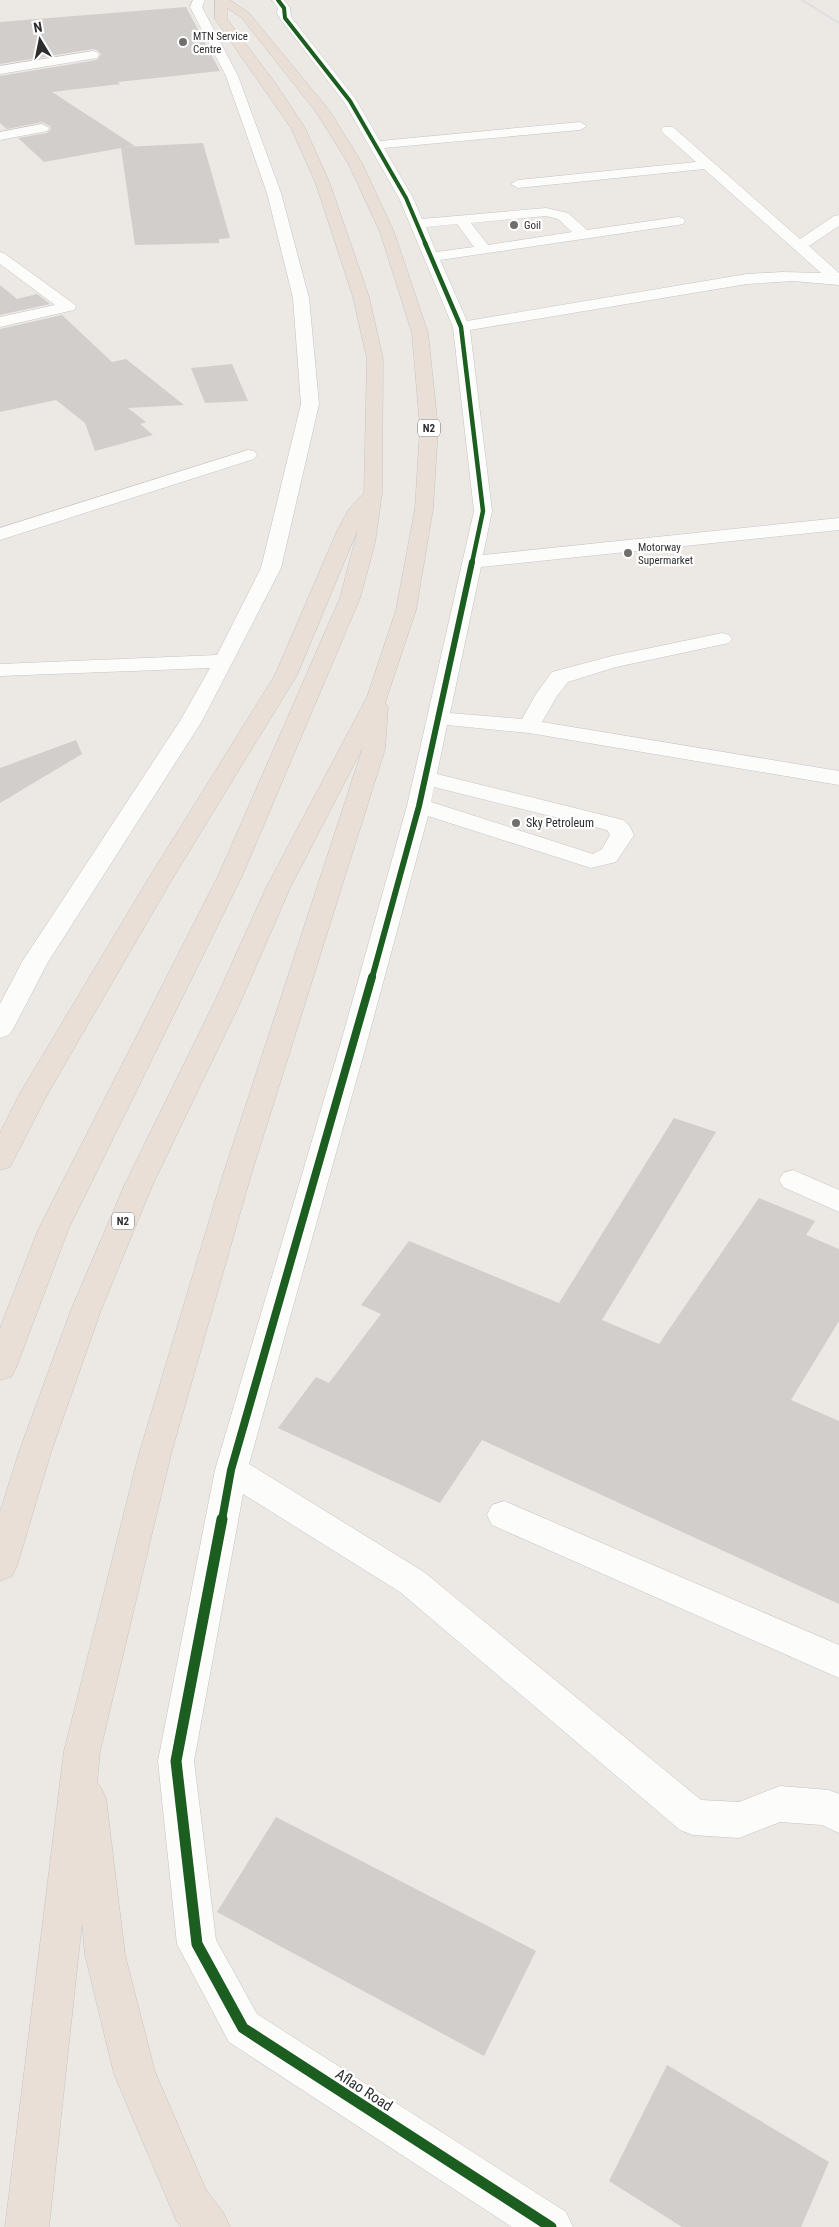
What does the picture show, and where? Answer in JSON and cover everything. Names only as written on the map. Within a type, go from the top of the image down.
[{"type":"highway","name":"N2","points":[[0,1368],[53,1230],[231,874],[350,598],[364,543],[373,493],[375,360],[361,297],[323,184],[298,128],[271,87],[221,19],[221,0]]},
{"type":"highway","name":"N2","points":[[0,1566],[35,1452],[86,1310],[139,1184],[227,1003],[278,888],[378,697],[406,610],[424,510],[429,428],[420,333],[387,232],[355,163],[322,110],[273,47],[245,15],[221,0]]},
{"type":"highway","points":[[0,1160],[38,1086],[159,881],[286,675],[356,512],[373,493]]},
{"type":"highway","points":[[27,2227],[82,1752],[155,1454],[237,1175],[374,750],[378,697]]},
{"type":"highway","points":[[82,1752],[105,1955],[135,2074],[191,2204],[208,2227]]},
{"type":"street","points":[[0,1029],[35,962],[191,721],[271,568],[310,404],[301,298],[274,193],[232,76],[196,6],[199,0]]},
{"type":"street","points":[[282,9],[350,101],[406,198],[461,327],[483,511],[419,806],[231,1470],[412,1582],[693,1817],[739,1820],[780,1804],[829,1808],[839,1815]]},
{"type":"street","points":[[0,70],[94,55]]},
{"type":"street","points":[[376,145],[580,126]]},
{"type":"street","points":[[0,136],[42,128]]},
{"type":"street","points":[[668,130],[838,280]]},
{"type":"street","points":[[518,184],[708,165]]},
{"type":"street","points":[[417,224],[558,212],[564,214],[583,235]]},
{"type":"street","points":[[461,219],[484,250]]},
{"type":"street","points":[[800,246],[839,219]]},
{"type":"street","points":[[431,257],[678,221]]},
{"type":"street","points":[[0,257],[68,307],[0,322]]},
{"type":"street","points":[[461,327],[747,279],[776,276],[838,280]]},
{"type":"street","points":[[0,534],[248,455]]},
{"type":"street","points":[[472,562],[506,560],[839,524]]},
{"type":"street","points":[[529,726],[560,677],[612,662],[722,639]]},
{"type":"street","points":[[0,670],[224,661]]},
{"type":"street","points":[[438,718],[529,726],[839,778]]},
{"type":"street","points":[[419,806],[591,861],[607,859],[622,835],[621,830],[615,825],[425,778]]},
{"type":"street","points":[[793,1180],[839,1202]]},
{"type":"street","name":"Aflao Road","points":[[231,1470],[176,1761],[197,1944],[243,2028],[551,2227]]},
{"type":"street","points":[[504,1515],[839,1662]]},
{"type":"building","points":[[186,7],[220,71],[118,82],[120,84],[52,92],[135,146],[125,147],[203,143],[230,238],[219,239],[219,243],[135,245],[121,148],[44,162],[18,138],[47,133],[51,129],[50,126],[42,122],[7,129],[0,123],[0,76],[97,60],[101,54],[93,49],[0,64],[0,22]]},
{"type":"building","points":[[0,285],[17,299],[37,294],[50,304],[0,315]]},
{"type":"building","points":[[62,315],[112,362],[126,359],[184,405],[128,408],[146,422],[140,424],[153,435],[95,451],[85,423],[56,400],[0,412],[0,329]]},
{"type":"building","points":[[232,364],[248,401],[205,403],[191,368]]},
{"type":"building","points":[[76,740],[82,754],[0,803],[0,768]]},
{"type":"building","points":[[674,1118],[716,1132],[602,1320],[659,1344],[759,1198],[815,1221],[806,1235],[839,1249],[839,1321],[791,1400],[839,1421],[839,1604],[482,1440],[440,1503],[278,1428],[316,1377],[329,1383],[381,1314],[361,1305],[409,1241],[559,1303]]},
{"type":"building","points":[[276,1817],[536,1951],[484,2056],[217,1912]]},
{"type":"building","points":[[667,2065],[829,2162],[801,2227],[682,2227],[609,2181]]},
{"type":"railway","points":[[802,0],[839,23]]},
{"type":"cycle path","points":[[278,0],[284,8],[285,18],[350,101],[406,198],[461,327],[483,511],[419,806],[354,1042],[231,1470],[176,1761],[197,1944],[243,2028],[551,2227]]},
{"type":"place","name":"MTN Service Centre","points":[[183,42]]},
{"type":"place","name":"Goil","points":[[514,225]]},
{"type":"place","name":"Motorway Supermarket","points":[[628,553]]},
{"type":"place","name":"Sky Petroleum","points":[[516,823]]}]
